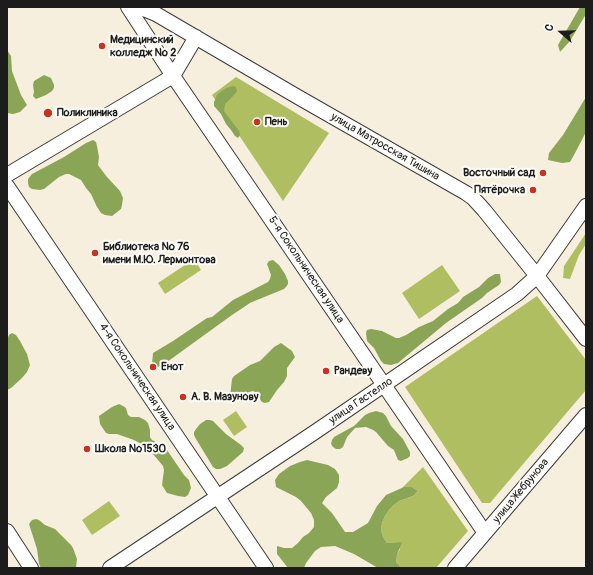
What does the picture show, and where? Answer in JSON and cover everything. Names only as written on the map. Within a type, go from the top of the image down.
[{"type":"street","name":"5-я Сокольническая улица","points":[[128,7],[173,76],[485,533]]},
{"type":"street","name":"улица Матросская Тишина","points":[[139,7],[156,14],[473,198],[586,339]]},
{"type":"street","points":[[7,175],[173,76],[196,37]]},
{"type":"street","name":"4-я Сокольническая улица","points":[[7,186],[266,568]]},
{"type":"street","name":"улица Гастелло","points":[[110,568],[315,432],[517,294],[537,276],[586,206]]},
{"type":"street","name":"улица Жебрунова","points":[[455,568],[586,414]]},
{"type":"street","points":[[7,531],[31,568]]},
{"type":"green space","points":[[580,7],[586,7],[586,14],[570,41],[560,52],[558,45]]},
{"type":"green space","points":[[7,50],[11,56],[12,71],[21,95],[27,105],[20,112],[13,114],[7,113]]},
{"type":"green space","points":[[44,75],[51,78],[54,88],[46,95],[36,99],[33,96],[34,81]]},
{"type":"green space","points":[[236,77],[329,133],[283,201],[212,95]]},
{"type":"green space","points":[[233,86],[236,87],[237,91],[225,104],[224,111],[239,131],[240,135],[238,138],[214,106],[217,95],[226,88]]},
{"type":"green space","points":[[586,97],[586,132],[570,162],[562,163],[548,160],[549,153],[563,135]]},
{"type":"green space","points":[[93,140],[96,142],[97,146],[99,157],[98,165],[120,191],[123,198],[121,209],[112,216],[101,213],[91,194],[81,180],[69,174],[59,177],[44,189],[32,189],[29,187],[28,179],[32,174]]},
{"type":"green space","points":[[586,233],[586,244],[579,255],[570,279],[563,278],[564,266]]},
{"type":"green space","points":[[194,259],[201,270],[165,294],[158,283]]},
{"type":"green space","points":[[273,260],[279,265],[288,281],[288,284],[284,289],[250,303],[167,362],[158,367],[154,367],[152,364],[153,353],[207,318],[212,317],[233,300],[268,282],[271,275],[267,264],[269,261]]},
{"type":"green space","points":[[442,265],[460,291],[419,319],[402,293]]},
{"type":"green space","points":[[495,274],[500,274],[501,282],[499,285],[446,323],[398,363],[391,365],[384,364],[374,348],[367,341],[367,330],[371,329],[382,331],[399,338],[433,321]]},
{"type":"green space","points":[[537,296],[586,360],[586,390],[490,503],[482,503],[405,387]]},
{"type":"green space","points":[[12,333],[16,335],[20,341],[27,354],[30,365],[22,378],[7,390],[7,340],[9,335]]},
{"type":"green space","points":[[281,343],[292,351],[295,357],[287,368],[287,376],[284,382],[269,402],[262,402],[253,391],[237,399],[230,397],[232,379],[234,376],[250,365],[260,361],[274,347]]},
{"type":"green space","points":[[119,404],[126,408],[128,415],[131,417],[139,417],[148,423],[150,437],[152,440],[162,445],[167,450],[189,480],[191,488],[188,495],[185,497],[167,493],[162,485],[164,470],[163,466],[147,447],[134,440],[117,434],[106,433],[100,424],[99,416]]},
{"type":"green space","points":[[236,411],[247,427],[234,436],[223,420]]},
{"type":"green space","points":[[376,411],[383,413],[386,416],[391,426],[403,439],[410,452],[410,456],[408,458],[401,461],[398,460],[394,450],[388,446],[376,432],[366,427],[355,428],[347,437],[343,447],[340,449],[333,447],[331,444],[334,437],[354,426],[365,415]]},
{"type":"green space","points":[[206,420],[213,421],[226,434],[244,448],[243,452],[227,466],[220,469],[213,467],[194,435],[194,432],[200,424]]},
{"type":"green space","points":[[307,460],[328,465],[335,469],[339,475],[337,488],[326,497],[322,503],[332,513],[345,532],[353,532],[368,523],[377,506],[386,495],[404,487],[412,487],[418,491],[413,496],[399,501],[394,505],[385,516],[382,523],[381,530],[387,543],[402,542],[396,562],[402,568],[378,568],[354,554],[335,546],[321,547],[315,551],[304,568],[288,568],[277,554],[277,546],[292,548],[314,527],[314,520],[311,513],[301,501],[276,487],[275,480],[279,474],[290,466]]},
{"type":"green space","points":[[423,467],[468,531],[436,568],[402,568],[396,562],[400,549],[394,543],[387,543],[381,530],[382,523],[389,510],[394,505],[399,501],[413,496],[418,491],[412,487],[402,488]]},
{"type":"green space","points":[[109,501],[120,516],[92,535],[82,520]]},
{"type":"green space","points":[[36,519],[55,529],[71,545],[77,559],[76,568],[41,568],[29,524],[32,520]]},
{"type":"place","name":"Медицинский колледж № 2","points":[[102,46]]},
{"type":"place","name":"Поликлиника","points":[[48,113]]},
{"type":"place","name":"Пень","points":[[257,122]]},
{"type":"place","name":"Восточный сад","points":[[543,173]]},
{"type":"place","name":"Пятёрочка","points":[[533,190]]},
{"type":"place","name":"Библиотека № 76 имени М.Ю. Лермонтова","points":[[95,253]]},
{"type":"place","name":"Енот","points":[[153,367]]},
{"type":"place","name":"Рандеву","points":[[326,371]]},
{"type":"place","name":"А. В. Мазунову","points":[[183,397]]},
{"type":"place","name":"Школа №1530","points":[[87,449]]}]
